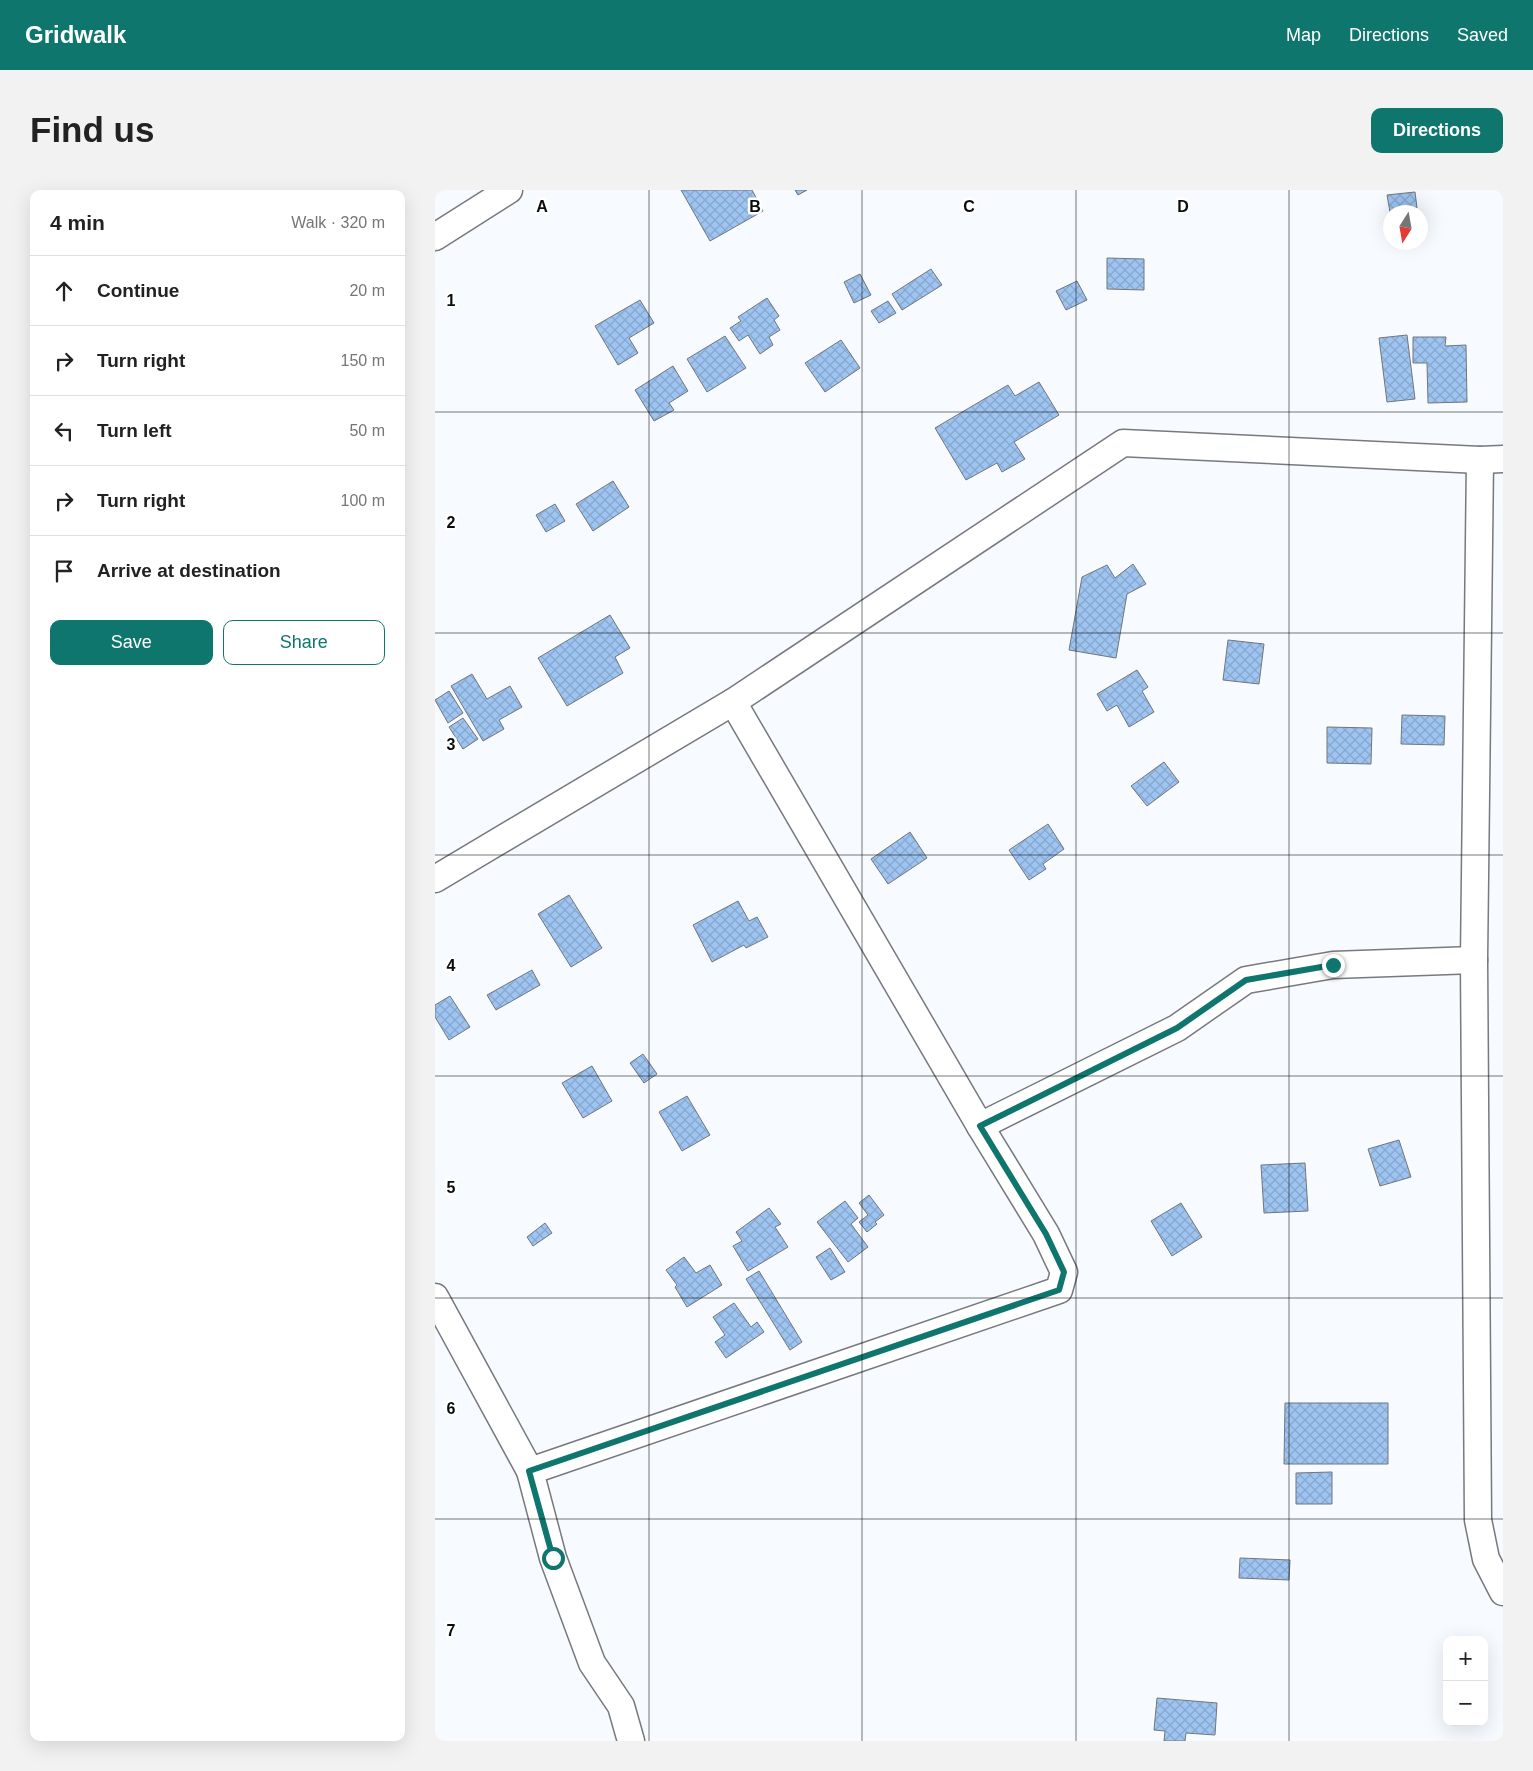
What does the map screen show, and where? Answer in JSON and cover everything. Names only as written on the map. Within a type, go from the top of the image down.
[{"type":"street","points":[[435,237],[509,190]]},
{"type":"street","points":[[435,879],[733,702],[1123,443],[1492,460],[1475,960],[1478,1520],[1485,1559],[1503,1592]]},
{"type":"street","points":[[529,1471],[1059,1290],[1064,1272],[1046,1234],[980,1126],[733,702]]},
{"type":"street","points":[[980,1126],[1177,1028],[1246,980],[1333,965],[1475,960]]},
{"type":"street","points":[[435,1297],[529,1471],[559,1576],[592,1663],[621,1706],[631,1741]]},
{"type":"building","points":[[681,190],[752,190],[763,211],[710,241]]},
{"type":"building","points":[[795,190],[807,190],[798,195]]},
{"type":"building","points":[[1415,192],[1417,205],[1389,205],[1387,195]]},
{"type":"building","points":[[1107,258],[1144,259],[1144,290],[1107,289]]},
{"type":"building","points":[[931,269],[942,285],[902,310],[892,294]]},
{"type":"building","points":[[860,274],[871,295],[854,303],[844,282]]},
{"type":"building","points":[[1077,281],[1087,300],[1066,310],[1056,291]]},
{"type":"building","points":[[767,298],[779,316],[774,320],[780,330],[769,337],[773,345],[760,354],[748,335],[739,341],[730,328],[741,321],[738,317]]},
{"type":"building","points":[[640,300],[654,323],[629,338],[638,353],[618,365],[595,326]]},
{"type":"building","points":[[888,301],[896,313],[879,323],[871,311]]},
{"type":"building","points":[[1407,335],[1415,399],[1387,402],[1379,338]]},
{"type":"building","points":[[725,336],[746,368],[707,392],[687,359]]},
{"type":"building","points":[[1413,337],[1446,337],[1445,346],[1466,345],[1467,402],[1428,403],[1427,363],[1413,363]]},
{"type":"building","points":[[841,340],[860,368],[825,392],[805,363]]},
{"type":"building","points":[[673,366],[688,391],[669,403],[674,410],[654,421],[635,390]]},
{"type":"building","points":[[1039,382],[1059,415],[1014,442],[1025,459],[1002,472],[997,463],[966,480],[935,428],[1008,385],[1015,396]]},
{"type":"building","points":[[613,481],[629,507],[593,531],[576,504]]},
{"type":"building","points":[[555,504],[565,521],[546,532],[536,515]]},
{"type":"building","points":[[1133,564],[1146,584],[1127,594],[1116,658],[1069,650],[1082,577],[1107,565],[1115,578]]},
{"type":"building","points":[[610,615],[630,648],[615,657],[623,673],[567,706],[538,658]]},
{"type":"building","points":[[1228,640],[1264,644],[1259,684],[1223,680]]},
{"type":"building","points":[[1137,670],[1148,687],[1142,691],[1154,712],[1129,727],[1117,705],[1107,711],[1097,694]]},
{"type":"building","points":[[472,674],[487,699],[510,686],[522,707],[499,720],[504,729],[483,741],[451,686]]},
{"type":"building","points":[[449,691],[463,713],[448,723],[435,700]]},
{"type":"building","points":[[1402,715],[1445,716],[1444,745],[1401,744]]},
{"type":"building","points":[[463,718],[478,739],[463,749],[449,727]]},
{"type":"building","points":[[1327,727],[1372,728],[1371,764],[1327,763]]},
{"type":"building","points":[[1164,762],[1179,782],[1147,806],[1131,786]]},
{"type":"building","points":[[1048,824],[1064,849],[1043,864],[1046,869],[1029,880],[1009,850]]},
{"type":"building","points":[[910,832],[927,858],[888,884],[871,859]]},
{"type":"building","points":[[569,895],[602,948],[571,967],[538,914]]},
{"type":"building","points":[[738,901],[749,921],[757,917],[768,937],[746,948],[744,945],[712,962],[693,925]]},
{"type":"building","points":[[532,970],[540,985],[496,1010],[487,995]]},
{"type":"building","points":[[450,996],[470,1027],[449,1040],[435,1017],[435,1005]]},
{"type":"building","points":[[643,1054],[657,1074],[644,1083],[630,1063]]},
{"type":"building","points":[[592,1066],[612,1101],[583,1118],[562,1083]]},
{"type":"building","points":[[687,1096],[710,1135],[682,1151],[659,1112]]},
{"type":"building","points":[[1399,1140],[1411,1177],[1380,1186],[1368,1149]]},
{"type":"building","points":[[1305,1163],[1308,1211],[1264,1213],[1261,1165]]},
{"type":"building","points":[[869,1195],[884,1215],[867,1232],[859,1222],[868,1215],[859,1203]]},
{"type":"building","points":[[845,1201],[858,1218],[851,1224],[868,1247],[848,1262],[817,1222]]},
{"type":"building","points":[[1181,1203],[1202,1237],[1172,1256],[1151,1221]]},
{"type":"building","points":[[769,1208],[781,1224],[775,1227],[788,1247],[748,1271],[733,1246],[742,1241],[736,1232]]},
{"type":"building","points":[[545,1223],[552,1233],[533,1246],[527,1237]]},
{"type":"building","points":[[830,1248],[845,1272],[831,1280],[816,1257]]},
{"type":"building","points":[[684,1257],[696,1273],[710,1265],[722,1285],[687,1307],[675,1287],[677,1285],[666,1270]]},
{"type":"building","points":[[759,1271],[802,1342],[790,1350],[746,1279]]},
{"type":"building","points":[[734,1303],[751,1327],[757,1322],[764,1332],[726,1358],[715,1342],[725,1335],[713,1317]]},
{"type":"building","points":[[1285,1403],[1388,1403],[1388,1464],[1284,1464]]},
{"type":"building","points":[[1332,1472],[1332,1504],[1296,1504],[1296,1473]]},
{"type":"building","points":[[1240,1558],[1290,1560],[1289,1580],[1239,1578]]},
{"type":"building","points":[[1157,1698],[1217,1703],[1215,1735],[1186,1733],[1185,1741],[1164,1741],[1165,1731],[1154,1730]]},
{"type":"route","points":[[553,1558],[529,1471],[1059,1290],[1064,1272],[1046,1234],[980,1126],[1177,1028],[1246,980],[1333,965]]}]
